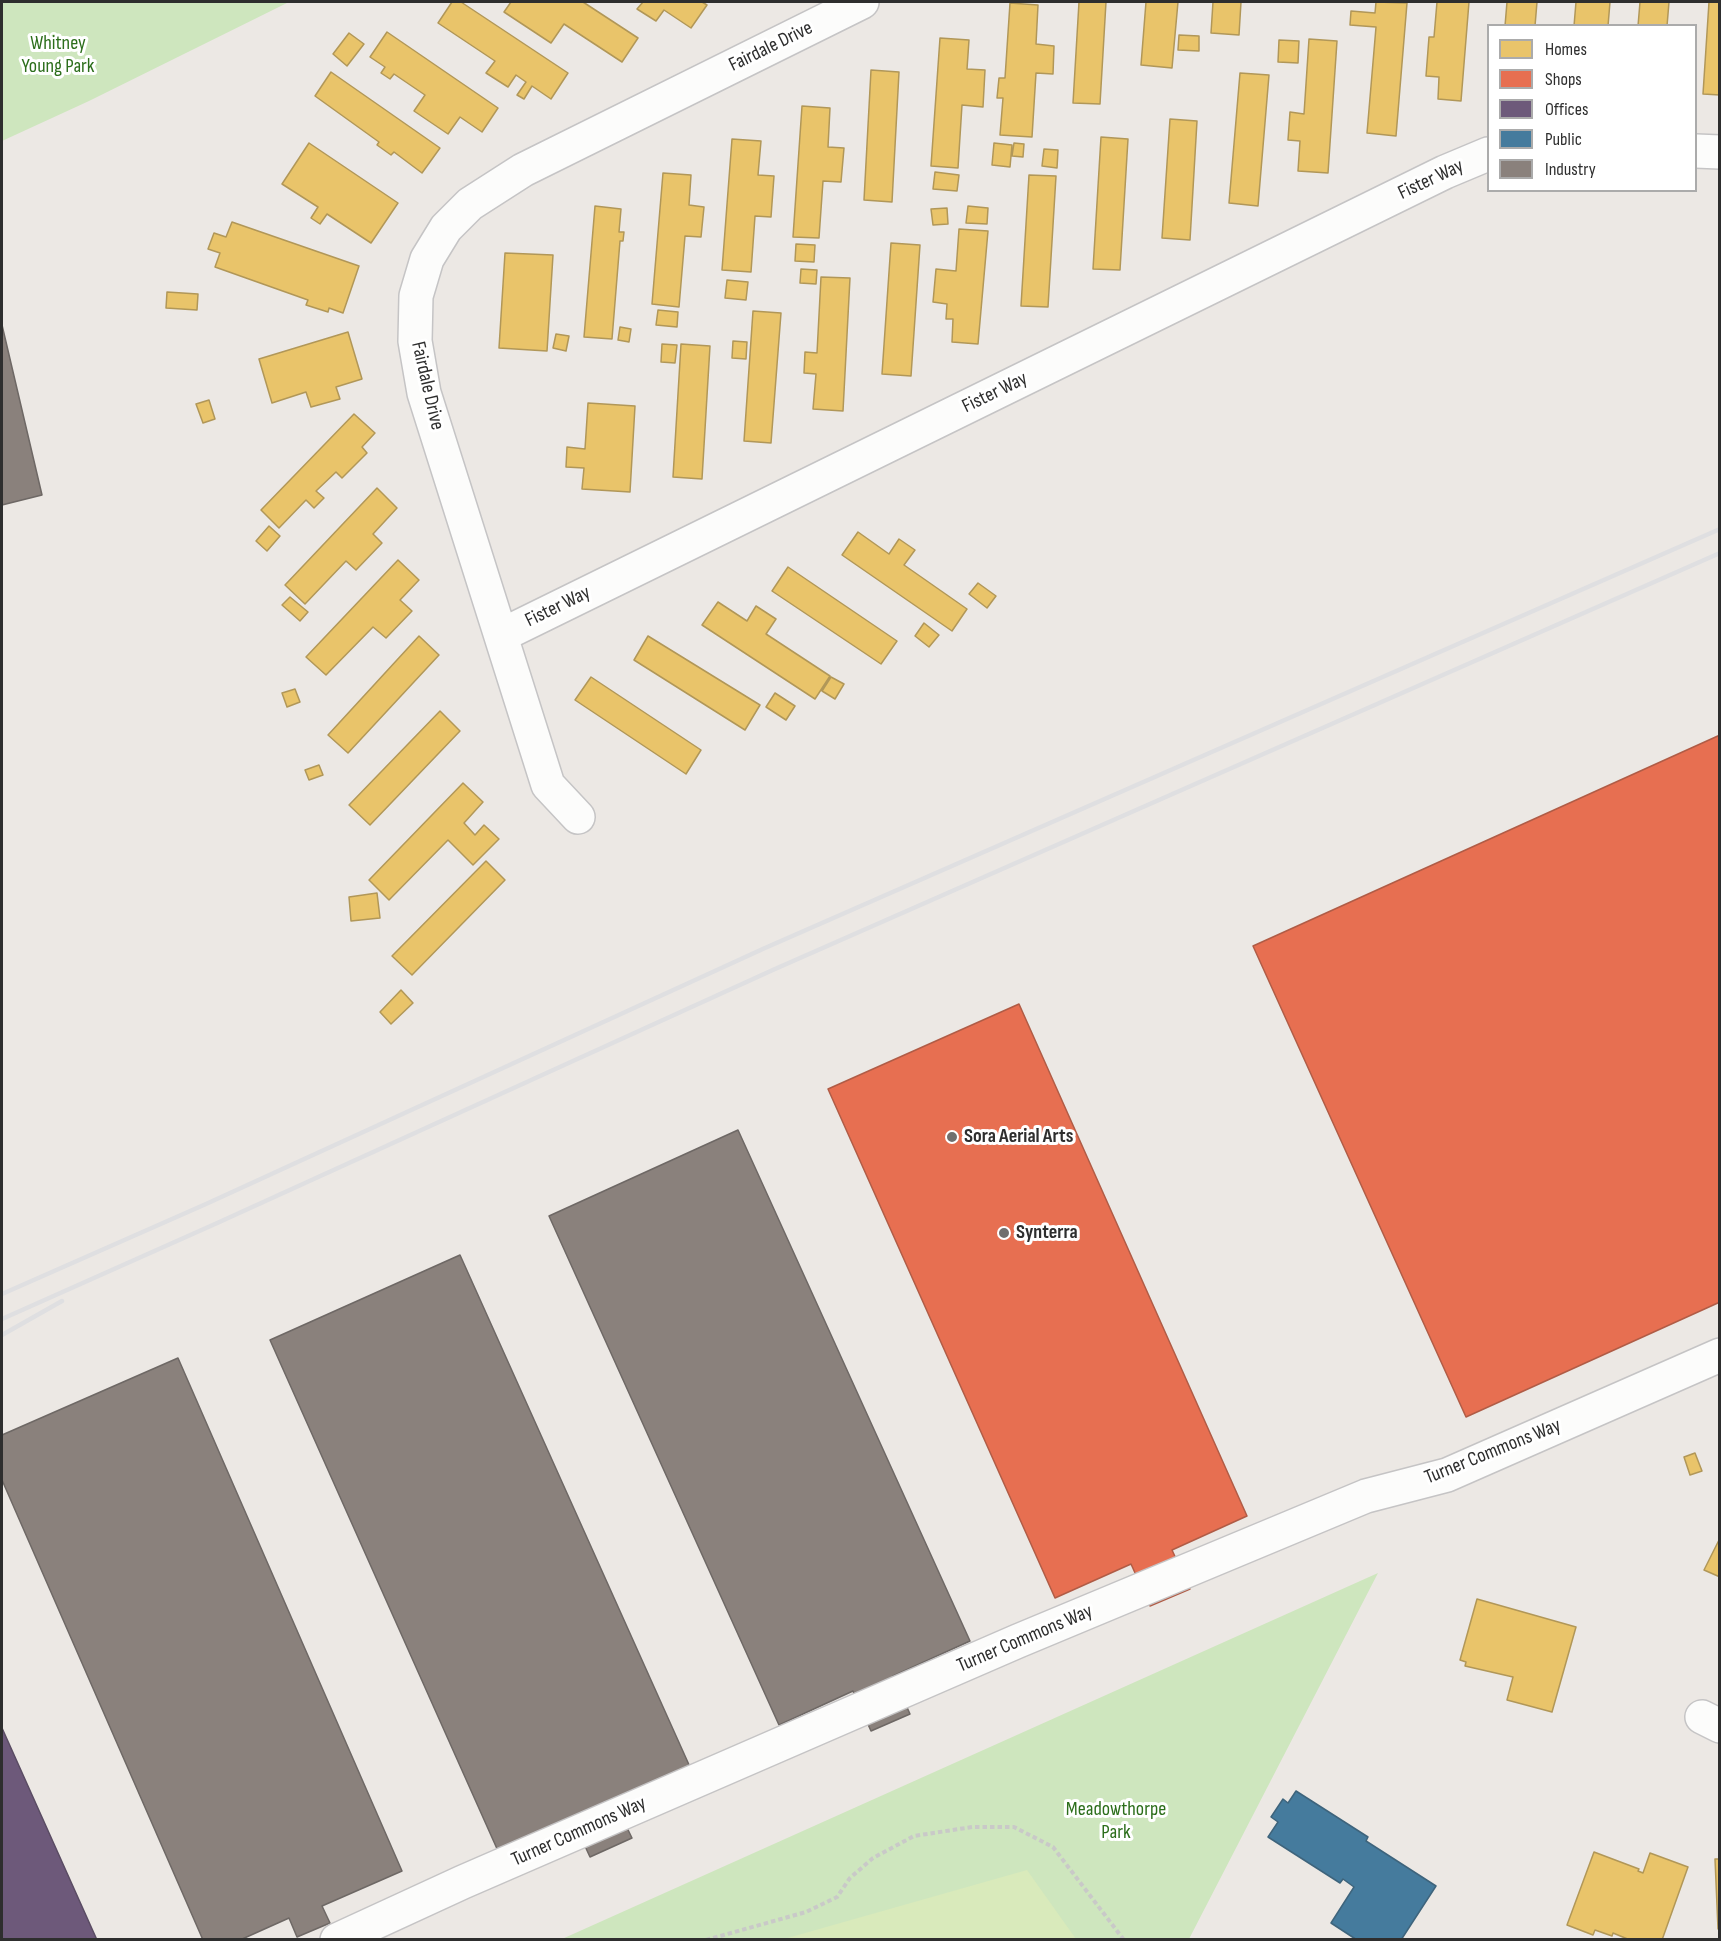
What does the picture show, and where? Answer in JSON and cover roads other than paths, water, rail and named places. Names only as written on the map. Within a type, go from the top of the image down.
[{"type":"street","name":"Fairdale Drive","points":[[578,817],[548,785],[424,393],[415,341],[416,296],[427,259],[446,228],[470,204],[523,170],[862,2]]},
{"type":"street","points":[[1697,151],[1719,152]]},
{"type":"street","name":"Fister Way","points":[[502,635],[1445,172],[1487,154]]},
{"type":"street","name":"Turner Commons Way","points":[[337,1940],[463,1882],[1028,1637],[1366,1496],[1447,1475],[1719,1356]]},
{"type":"railway","points":[[2,1294],[206,1204],[765,948],[1720,529]]},
{"type":"railway","points":[[2,1319],[775,969],[1720,553]]},
{"type":"railway","points":[[2,1335],[62,1301]]},
{"type":"place","name":"Sora Aerial Arts","points":[[952,1137]]},
{"type":"place","name":"Synterra","points":[[1004,1233]]},
{"type":"park label","name":"Whitney Young Park","points":[[58,56]]},
{"type":"park label","name":"Meadowthorpe Park","points":[[1116,1822]]}]
